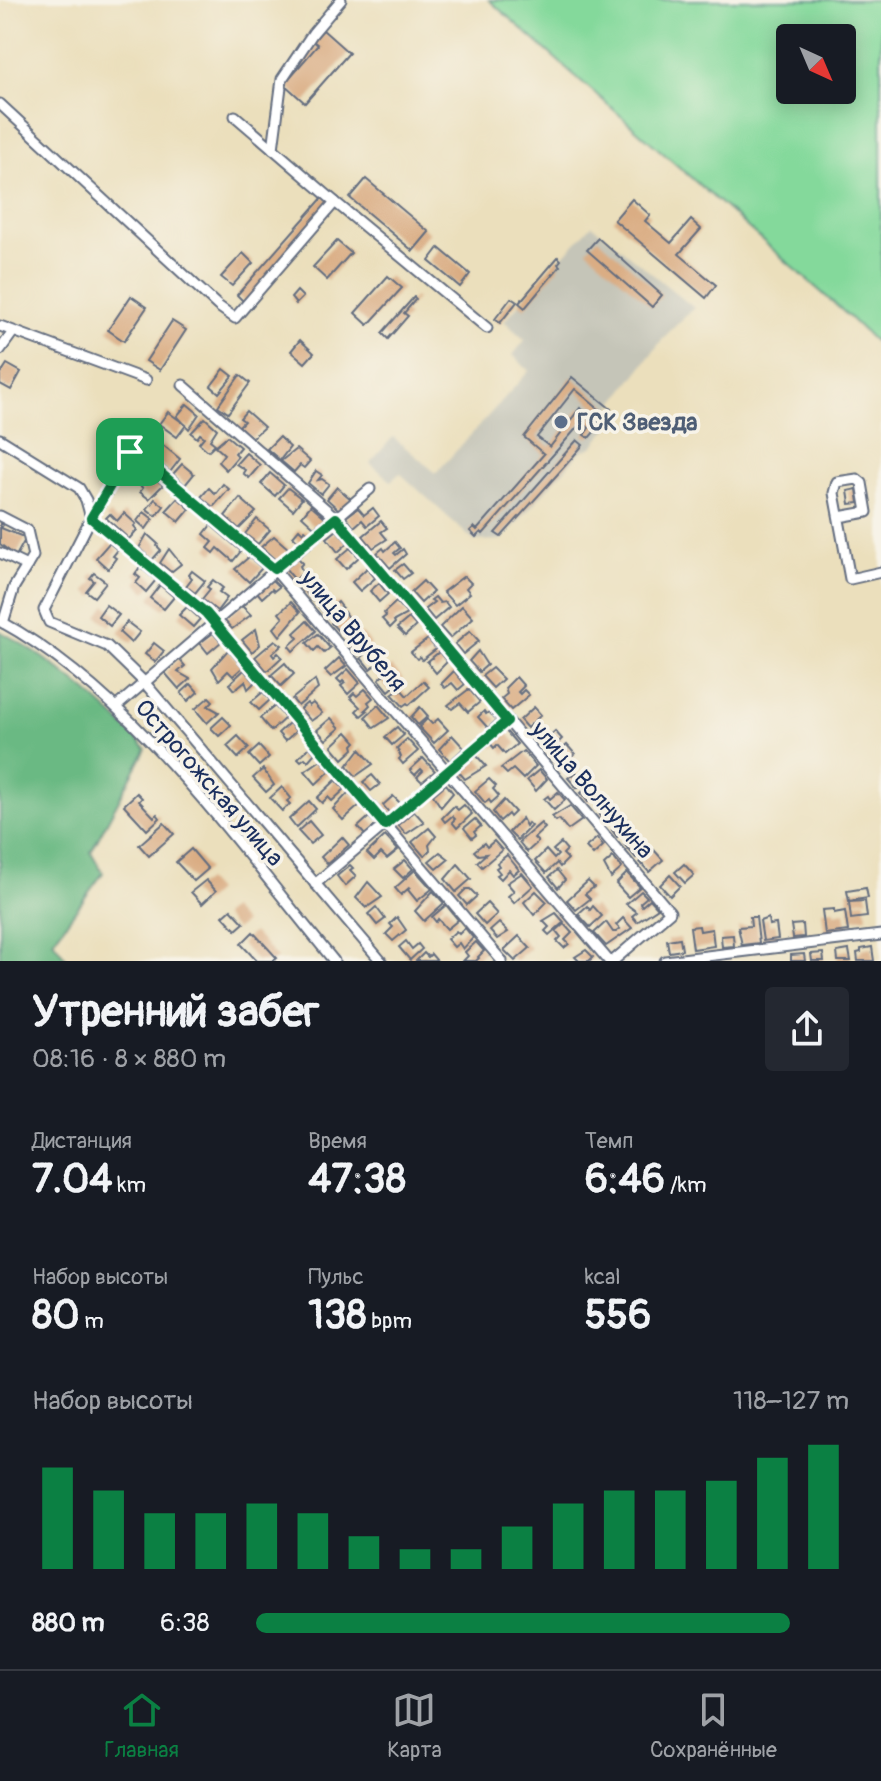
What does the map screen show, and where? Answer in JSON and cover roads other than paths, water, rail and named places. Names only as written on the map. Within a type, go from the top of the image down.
[{"type":"street","points":[[273,149],[282,79],[313,33],[341,0]]},
{"type":"street","points":[[0,104],[218,306],[235,318],[335,202]]},
{"type":"street","points":[[235,116],[487,328]]},
{"type":"street","points":[[0,326],[146,380]]},
{"type":"street","points":[[0,350],[13,332]]},
{"type":"street","name":"улица Волнухина","points":[[183,385],[336,518],[670,912]]},
{"type":"street","points":[[0,439],[79,488],[91,518],[213,621],[502,961]]},
{"type":"street","name":"улица Врубеля","points":[[144,682],[107,646],[49,622],[44,610],[91,518],[130,452],[145,460],[274,569],[611,961],[670,912]]},
{"type":"street","points":[[839,517],[867,512],[862,483],[857,479],[837,482],[834,493],[850,579],[881,572]]},
{"type":"street","points":[[116,707],[370,489]]},
{"type":"street","points":[[0,516],[27,530],[33,556],[14,587],[1,622]]},
{"type":"street","points":[[0,553],[27,566]]},
{"type":"street","name":"Острогожская улица","points":[[1,622],[35,643],[116,707],[150,741],[334,961]]},
{"type":"street","points":[[144,682],[381,961]]},
{"type":"street","points":[[315,884],[507,721]]},
{"type":"street","points":[[665,961],[881,935]]},
{"type":"place","name":"ГСК Звезда","points":[[561,422]]}]
